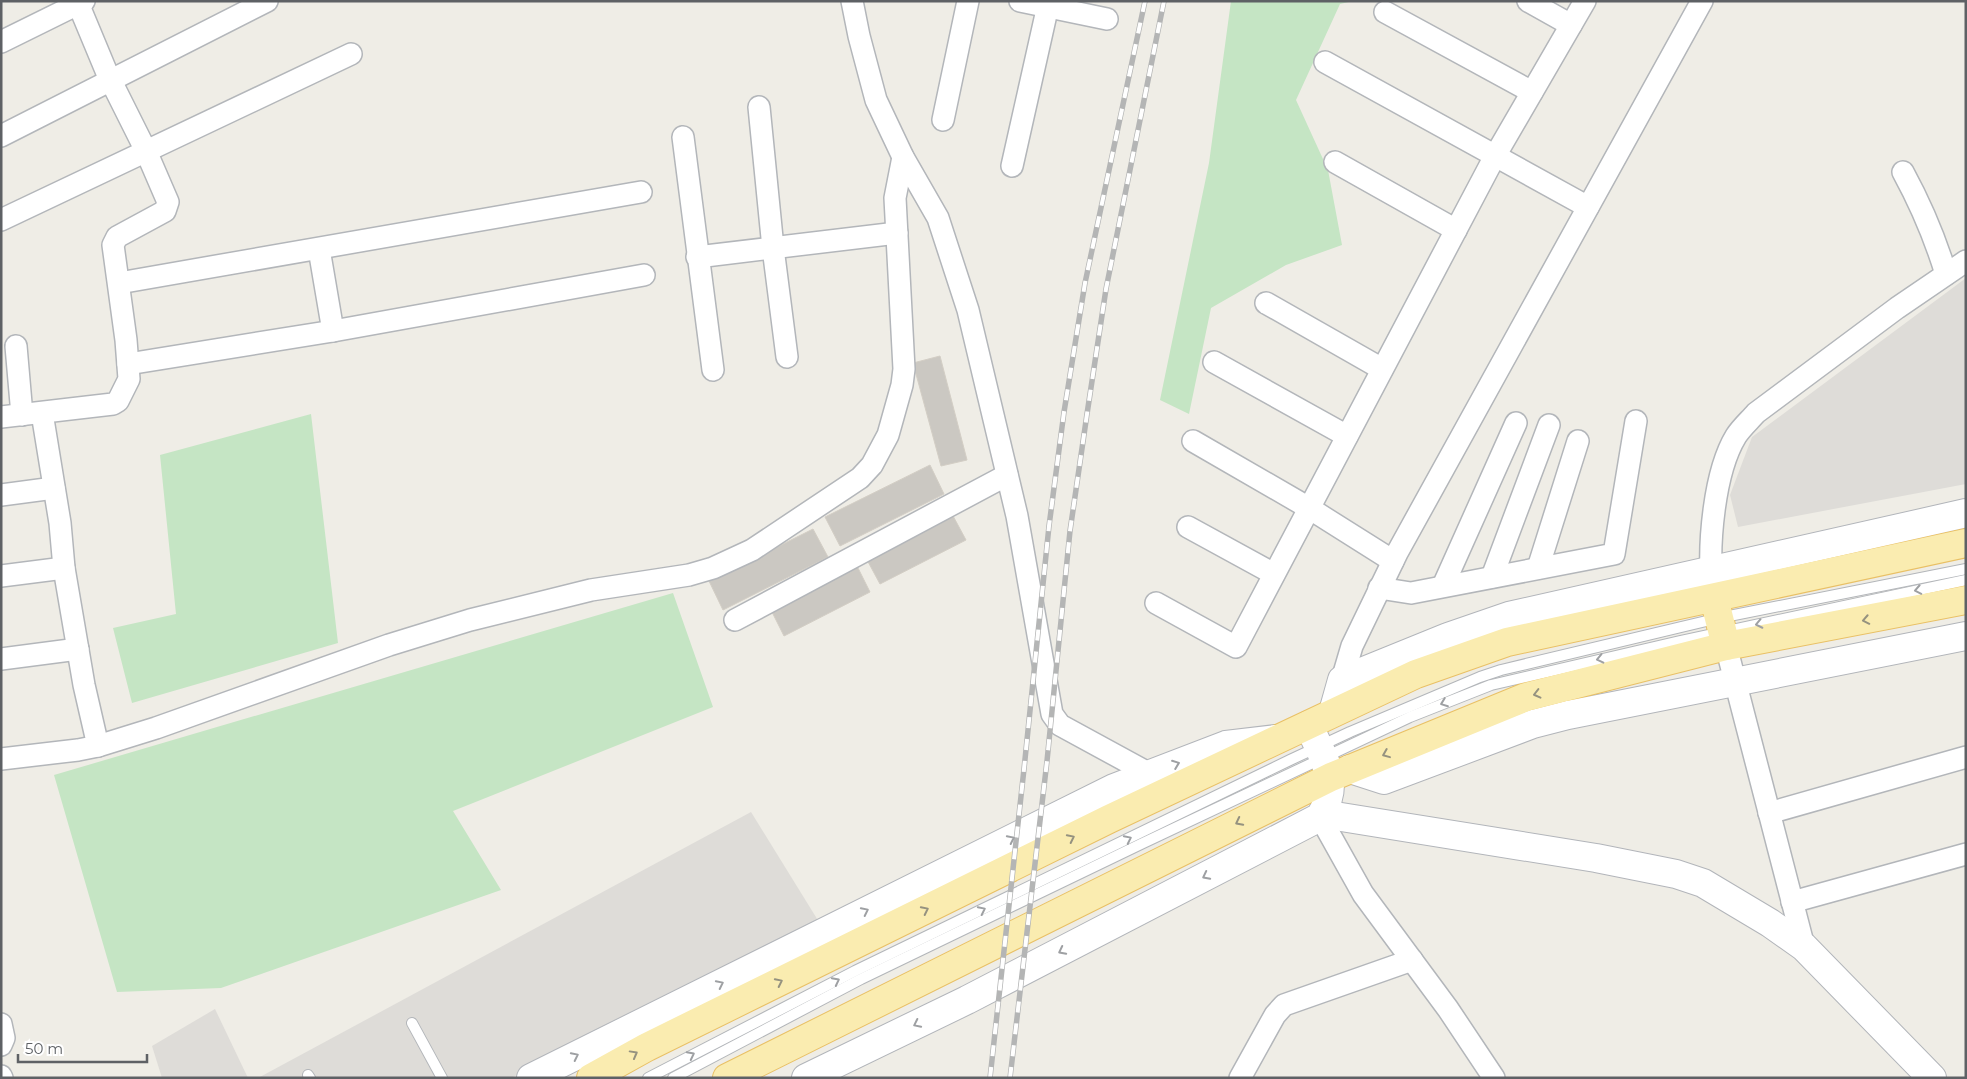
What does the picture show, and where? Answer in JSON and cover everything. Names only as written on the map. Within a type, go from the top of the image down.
[{"type":"main road","points":[[727,1078],[1326,755],[1526,697],[1720,623],[1966,543]]},
{"type":"main road","points":[[1326,755],[1333,712],[1416,674],[1507,642],[1966,600]]},
{"type":"main road","points":[[591,1078],[665,1038],[1109,819],[1280,739],[1326,755]]},
{"type":"street","points":[[1,136],[268,1]]},
{"type":"street","points":[[852,1],[876,100],[903,157],[938,218],[956,270],[978,348],[1008,475],[1024,554],[1052,714],[1060,725],[1150,774]]},
{"type":"street","points":[[943,120],[968,1]]},
{"type":"street","points":[[1020,1],[1048,4],[1107,20]]},
{"type":"street","points":[[1528,1],[1570,25]]},
{"type":"street","points":[[1156,603],[1236,647],[1495,156],[1584,1]]},
{"type":"street","points":[[1333,712],[1352,646],[1393,561],[1702,1]]},
{"type":"street","points":[[1,42],[80,2],[111,81],[146,151],[168,202],[165,211],[114,240],[113,245],[129,379],[118,401],[113,404],[1,417]]},
{"type":"street","points":[[1012,166],[1048,4]]},
{"type":"street","points":[[1385,12],[1532,92]]},
{"type":"street","points":[[1,220],[351,54]]},
{"type":"street","points":[[1325,62],[1588,207]]},
{"type":"street","points":[[759,107],[773,248],[787,358]]},
{"type":"street","points":[[683,137],[712,370]]},
{"type":"street","points":[[1,760],[98,746],[156,728],[389,646],[470,620],[591,590],[689,574],[713,568],[752,550],[860,478],[872,465],[888,434],[899,399],[904,369],[895,192],[903,157]]},
{"type":"street","points":[[1335,162],[1456,230]]},
{"type":"street","points":[[1903,172],[1919,201],[1946,274]]},
{"type":"street","points":[[118,283],[641,192]]},
{"type":"street","points":[[697,257],[897,233]]},
{"type":"street","points":[[319,249],[333,331]]},
{"type":"street","points":[[1804,947],[1720,623],[1710,571],[1712,534],[1721,471],[1736,435],[1756,413],[1966,260]]},
{"type":"street","points":[[128,364],[333,331],[644,275]]},
{"type":"street","points":[[1266,302],[1382,370]]},
{"type":"street","points":[[16,346],[32,414],[54,488],[60,523],[64,568],[98,746]]},
{"type":"street","points":[[1214,362],[1347,436]]},
{"type":"street","points":[[1379,588],[1410,592],[1614,554],[1636,421]]},
{"type":"street","points":[[1443,586],[1516,423]]},
{"type":"street","points":[[1492,577],[1549,425]]},
{"type":"street","points":[[1538,568],[1578,441]]},
{"type":"street","points":[[1193,442],[1309,508],[1393,561]]},
{"type":"street","points":[[735,620],[1008,475]]},
{"type":"street","points":[[1,495],[54,488]]},
{"type":"street","points":[[1342,680],[1448,637],[1509,616],[1966,513]]},
{"type":"street","points":[[1188,528],[1274,574]]},
{"type":"street","points":[[1,576],[64,568]]},
{"type":"street","points":[[1320,817],[1327,805],[1330,793],[1326,755],[1384,780],[1533,724],[1568,715],[1966,636]]},
{"type":"street","points":[[1,659],[78,648]]},
{"type":"street","points":[[531,1078],[1114,788],[1226,745],[1280,739]]},
{"type":"street","points":[[1769,813],[1966,757]]},
{"type":"street","points":[[806,1078],[976,996],[1320,817],[1335,816],[1596,858],[1676,874],[1703,883],[1804,947],[1932,1078]]},
{"type":"street","points":[[1320,817],[1363,894],[1448,1009],[1494,1078]]},
{"type":"street","points":[[1792,902],[1966,854]]},
{"type":"street","points":[[1240,1078],[1275,1015],[1284,1005],[1412,960]]},
{"type":"street","points":[[1,1024],[4,1038],[1,1045]]},
{"type":"lane","points":[[673,1078],[861,979],[1326,755],[1471,680],[1501,670],[1966,570]]},
{"type":"lane","points":[[1720,623],[1966,580]]},
{"type":"lane","points":[[648,1078],[855,971],[1326,755]]},
{"type":"lane","points":[[412,1023],[442,1078]]},
{"type":"shaded area","points":[[1966,278],[1966,484],[1738,527],[1730,495],[1752,437]]},
{"type":"shaded area","points":[[751,812],[819,922],[511,1078],[258,1078]]},
{"type":"shaded area","points":[[215,1009],[248,1078],[162,1078],[152,1046]]},
{"type":"green space","points":[[1231,1],[1353,1],[1340,4],[1296,100],[1328,170],[1342,245],[1286,265],[1211,308],[1189,414],[1160,400],[1209,163]]},
{"type":"green space","points":[[311,414],[338,643],[132,703],[113,628],[176,614],[160,455]]},
{"type":"green space","points":[[673,593],[713,707],[453,811],[501,890],[221,988],[117,992],[54,775]]},
{"type":"building","points":[[940,356],[967,460],[941,466],[913,363]]},
{"type":"building","points":[[930,465],[944,494],[840,546],[825,517]]},
{"type":"building","points":[[952,514],[966,540],[880,584],[866,558]]},
{"type":"building","points":[[813,529],[828,557],[723,610],[709,581]]},
{"type":"building","points":[[857,566],[870,592],[784,636],[771,610]]},
{"type":"railway","points":[[990,1078],[1049,526],[1064,412],[1085,283],[1145,1]]},
{"type":"railway","points":[[1010,1078],[1047,761],[1070,531],[1106,289],[1164,1]]}]
